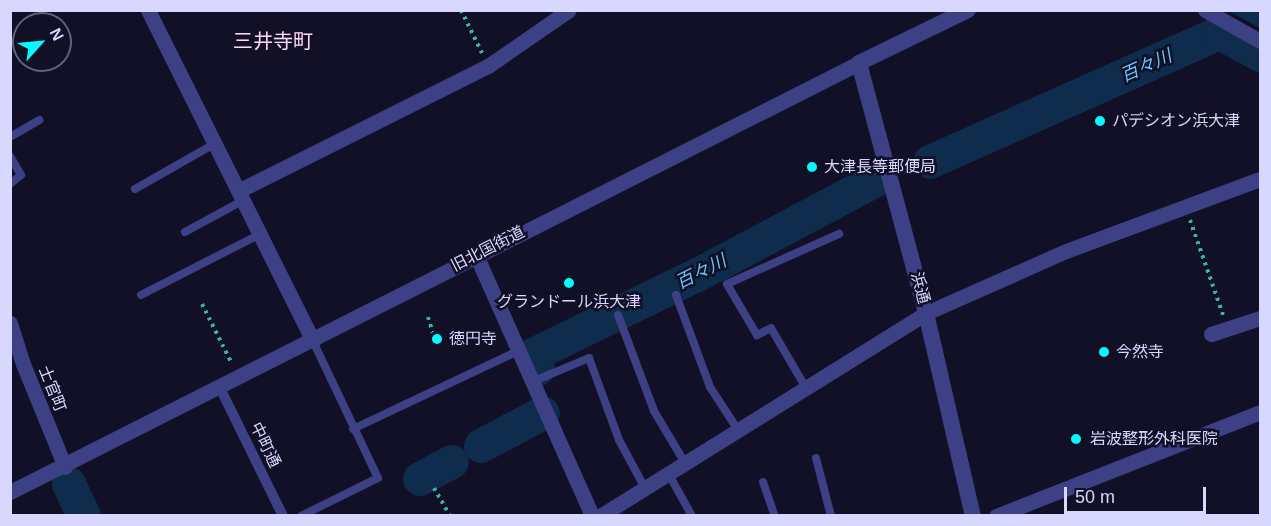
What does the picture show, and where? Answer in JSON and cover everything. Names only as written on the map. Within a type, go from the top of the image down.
[{"type":"street","points":[[148,10],[243,194],[313,341]]},
{"type":"street","points":[[243,194],[488,66],[569,10]]},
{"type":"street","points":[[1204,10],[1260,41]]},
{"type":"street","name":"旧北国街道","points":[[10,492],[65,467],[476,255],[957,13]]},
{"type":"street","name":"浜通","points":[[860,63],[926,313],[973,516]]},
{"type":"street","points":[[600,516],[926,313],[1066,251],[1260,179]]},
{"type":"street","points":[[476,255],[534,381],[591,516]]},
{"type":"street","points":[[1211,334],[1260,318]]},
{"type":"street","name":"士官町","points":[[10,323],[31,386],[65,467]]},
{"type":"street","name":"中町通","points":[[220,388],[283,516]]},
{"type":"street","points":[[996,516],[1260,412]]},
{"type":"lane","points":[[10,136],[40,120]]},
{"type":"lane","points":[[135,189],[216,143]]},
{"type":"lane","points":[[10,156],[21,175],[10,184]]},
{"type":"lane","points":[[185,232],[243,194]]},
{"type":"lane","points":[[141,295],[262,233]]},
{"type":"lane","points":[[806,388],[771,328],[757,334],[727,284],[839,234]]},
{"type":"lane","points":[[676,294],[710,387],[738,430]]},
{"type":"lane","points":[[618,315],[654,411],[685,463]]},
{"type":"lane","points":[[301,516],[378,478],[313,341]]},
{"type":"lane","points":[[353,429],[520,350]]},
{"type":"lane","points":[[534,381],[589,358],[619,440],[645,488]]},
{"type":"lane","points":[[816,458],[831,516]]},
{"type":"lane","points":[[668,473],[692,516]]},
{"type":"lane","points":[[763,482],[775,516]]},
{"type":"path","points":[[461,10],[488,66]]},
{"type":"path","points":[[1184,206],[1228,329]]},
{"type":"path","points":[[202,304],[240,378]]},
{"type":"path","points":[[428,317],[433,333]]},
{"type":"path","points":[[434,488],[450,516]]},
{"type":"water","points":[[1229,11],[1260,11],[1260,28],[1256,26]]},
{"type":"waterway","name":"百々川","points":[[930,162],[1220,33],[1260,55]]},
{"type":"waterway","name":"百々川","points":[[538,369],[533,355],[705,271],[880,178]]},
{"type":"waterway","name":"百々川","points":[[481,446],[543,413]]},
{"type":"waterway","name":"百々川","points":[[420,479],[452,462]]},
{"type":"waterway","name":"百々川","points":[[69,484],[84,516]]},
{"type":"place","name":"パデシオン浜大津","points":[[1100,121]]},
{"type":"place","name":"大津長等郵便局","points":[[812,167]]},
{"type":"place","name":"グランドール浜大津","points":[[569,283]]},
{"type":"place","name":"徳円寺","points":[[437,339]]},
{"type":"place","name":"今然寺","points":[[1104,352]]},
{"type":"place","name":"岩波整形外科医院","points":[[1076,439]]},
{"type":"district","name":"三井寺町","points":[[273,41]]}]
